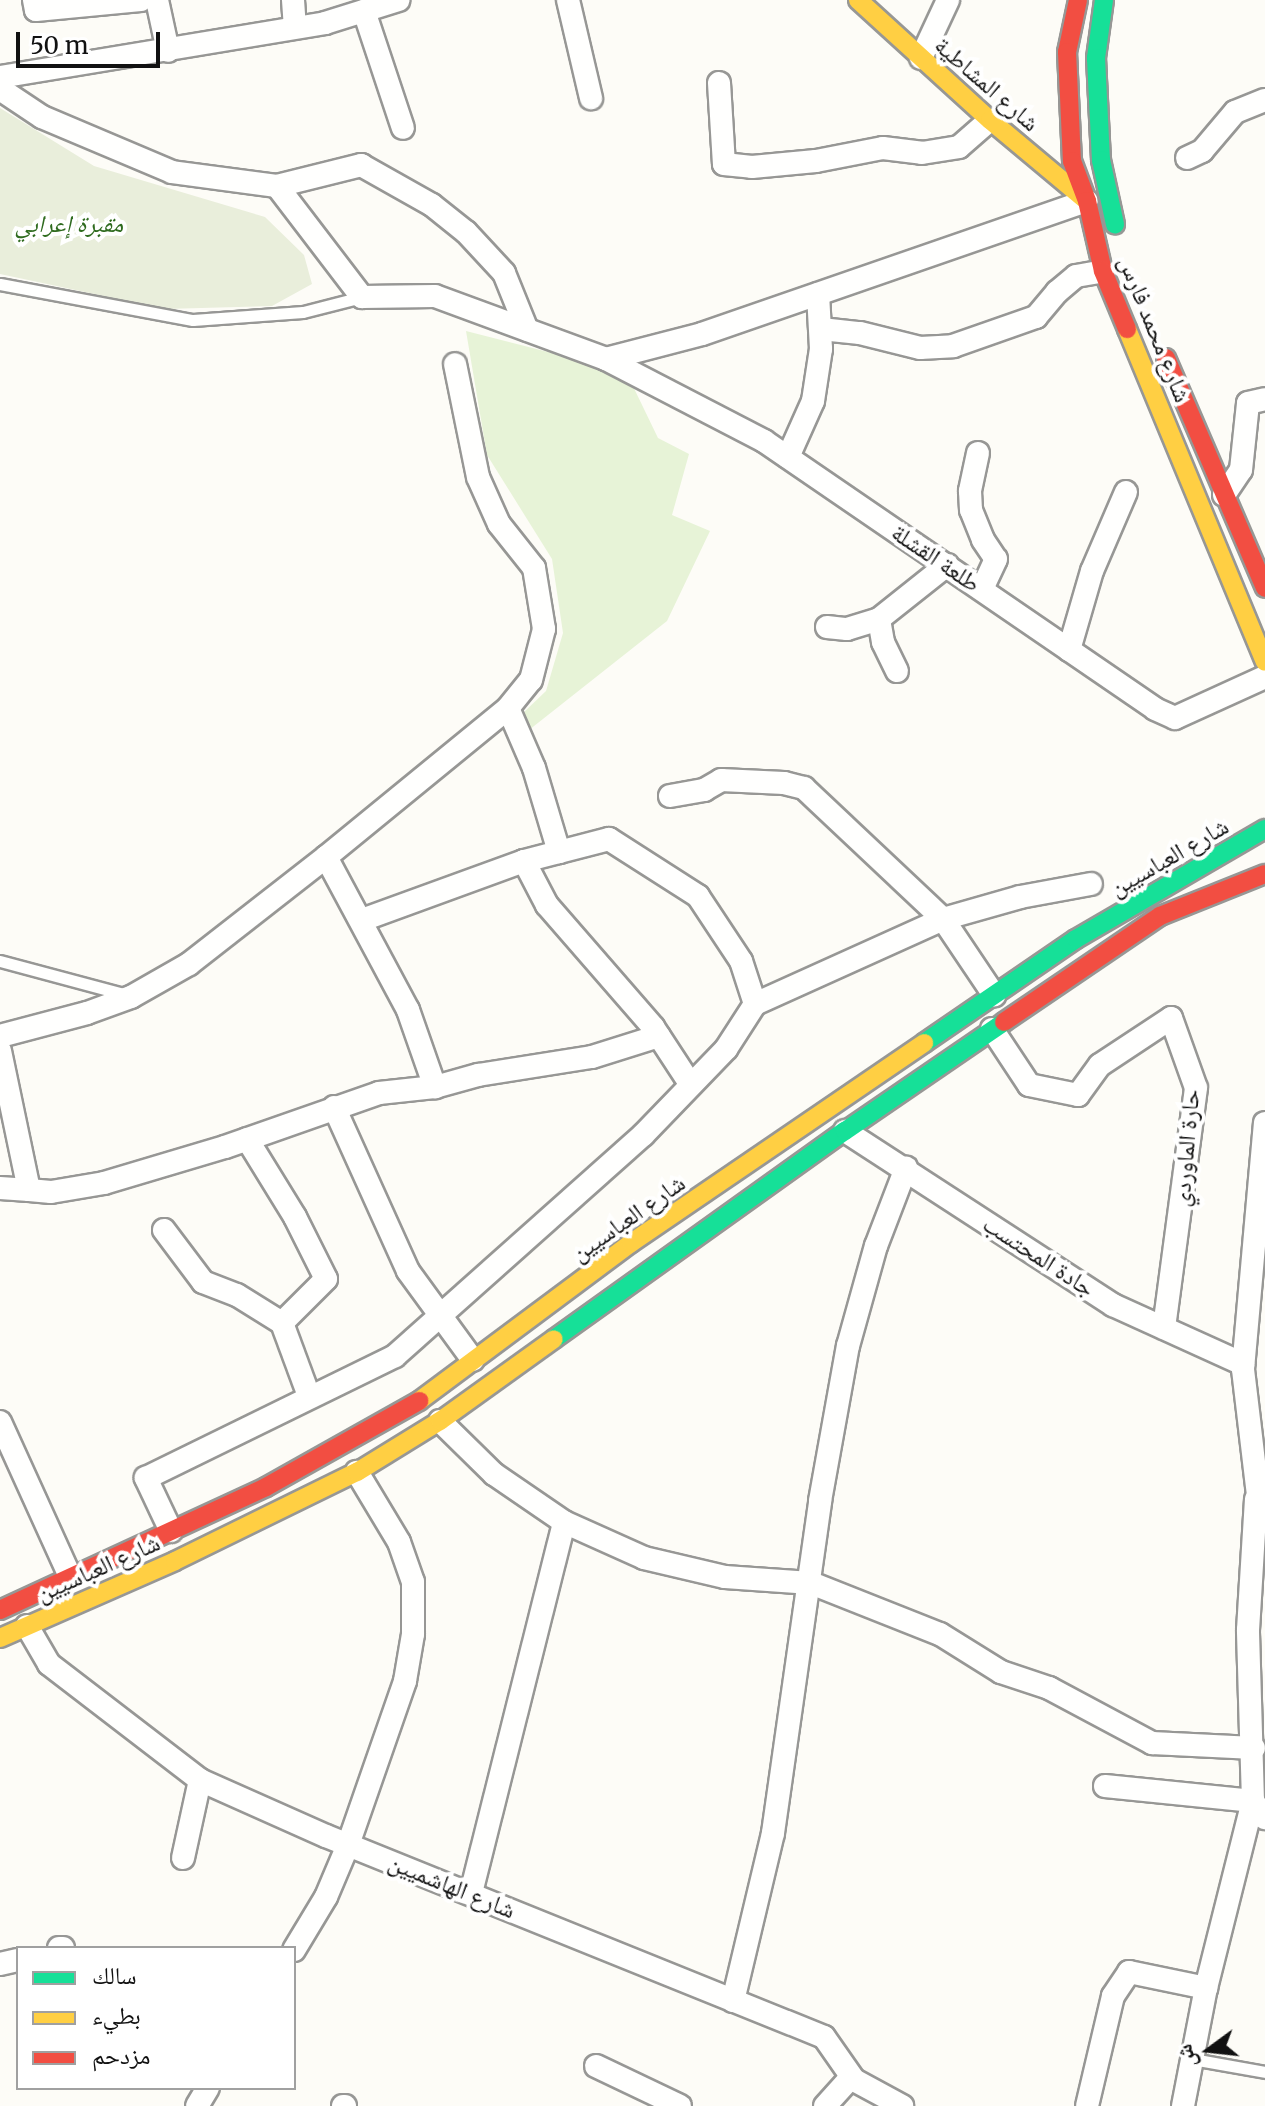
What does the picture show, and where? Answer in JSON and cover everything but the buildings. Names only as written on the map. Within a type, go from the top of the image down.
[{"type":"main road","name":"شارع المشاطية","points":[[858,0],[990,120],[1087,201]]},
{"type":"main road","name":"شارع محمد فارس","points":[[1078,0],[1067,52],[1072,161],[1087,201],[1103,271],[1265,662]]},
{"type":"main road","name":"شارع محمد فارس","points":[[1104,0],[1096,58],[1101,160],[1120,246]]},
{"type":"main road","name":"شارع محمد فارس","points":[[1156,334],[1265,588]]},
{"type":"main road","name":"شارع العباسيين","points":[[0,1610],[266,1487],[414,1405],[631,1243],[1076,939],[1265,829]]},
{"type":"main road","name":"شارع العباسيين","points":[[0,1638],[175,1561],[357,1472],[440,1421],[845,1131],[1160,916],[1265,874]]},
{"type":"street","points":[[34,0],[36,10],[141,0]]},
{"type":"street","points":[[157,0],[168,51]]},
{"type":"street","points":[[293,0],[295,27]]},
{"type":"street","points":[[0,77],[168,51],[295,27],[399,0]]},
{"type":"street","points":[[568,0],[591,98]]},
{"type":"street","points":[[921,58],[948,0]]},
{"type":"street","points":[[364,11],[403,128]]},
{"type":"street","points":[[719,83],[724,164],[752,167],[841,158],[883,148],[922,153],[959,147],[990,120]]},
{"type":"street","points":[[0,89],[42,117],[172,172],[277,186],[361,165],[432,205],[466,232],[504,273],[527,330]]},
{"type":"street","points":[[1187,158],[1202,151],[1235,112],[1265,100]]},
{"type":"street","points":[[277,186],[362,297]]},
{"type":"street","points":[[606,359],[702,334],[1087,201]]},
{"type":"street","points":[[821,329],[860,333],[920,348],[953,346],[1036,317],[1057,292],[1076,276],[1103,271]]},
{"type":"street","points":[[788,457],[813,401],[821,329],[818,294]]},
{"type":"street","name":"طلعة القشلة","points":[[362,297],[435,296],[606,359],[736,426],[788,457],[1155,709],[1175,718],[1265,677]]},
{"type":"street","points":[[0,1036],[87,1013],[131,997],[189,964],[508,708],[531,680],[544,629],[534,568],[499,524],[478,477],[455,364]]},
{"type":"street","points":[[1224,495],[1241,470],[1248,403],[1265,399]]},
{"type":"street","points":[[978,453],[970,491],[971,510],[983,540],[996,559],[982,589]]},
{"type":"street","points":[[1069,650],[1092,571],[1126,492]]},
{"type":"street","points":[[827,627],[847,629],[879,619],[947,565]]},
{"type":"street","points":[[879,619],[883,642],[897,671]]},
{"type":"street","points":[[508,708],[534,768],[559,852]]},
{"type":"street","points":[[670,796],[704,790],[721,780],[784,783],[804,788],[943,919],[994,995]]},
{"type":"street","points":[[362,920],[524,861],[609,839],[698,896],[741,961],[755,1004]]},
{"type":"street","points":[[326,857],[408,1010],[435,1087]]},
{"type":"street","points":[[524,861],[547,905],[604,967],[659,1036],[691,1085]]},
{"type":"street","points":[[171,1531],[146,1478],[395,1356],[643,1135],[726,1049],[755,1004],[943,919],[1020,897],[1091,884]]},
{"type":"street","name":"حارة الماوردي","points":[[992,1029],[1029,1085],[1078,1095],[1100,1065],[1171,1018],[1196,1088],[1164,1328]]},
{"type":"street","points":[[0,1188],[51,1192],[104,1183],[247,1139],[379,1093],[435,1087],[478,1075],[592,1057],[659,1036]]},
{"type":"street","points":[[0,1051],[29,1190]]},
{"type":"street","points":[[334,1107],[408,1271],[473,1360]]},
{"type":"street","points":[[1183,2106],[1206,1988],[1259,1810],[1248,1630],[1256,1499],[1243,1364],[1265,1123]]},
{"type":"street","name":"جادة المحتسب","points":[[845,1131],[1113,1305],[1243,1364]]},
{"type":"street","points":[[247,1139],[295,1217],[326,1279],[282,1323]]},
{"type":"street","points":[[733,2001],[773,1833],[811,1583],[820,1501],[848,1346],[876,1246],[906,1168]]},
{"type":"street","points":[[164,1230],[203,1282],[237,1295],[282,1323],[309,1396]]},
{"type":"street","points":[[440,1421],[494,1474],[564,1522],[644,1558],[725,1577],[811,1583],[940,1634],[1001,1672],[1049,1688],[1152,1743],[1254,1748]]},
{"type":"street","points":[[0,1422],[70,1576]]},
{"type":"street","points":[[296,1947],[326,1897],[348,1845],[405,1681],[413,1634],[413,1582],[399,1542],[357,1472]]},
{"type":"street","points":[[1256,1499],[1265,1529]]},
{"type":"street","points":[[471,1893],[564,1522]]},
{"type":"street","name":"شارع الهاشميين","points":[[27,1626],[49,1664],[200,1780],[348,1845],[824,2037],[851,2077],[902,2106]]},
{"type":"street","points":[[183,1858],[200,1780]]},
{"type":"street","points":[[1105,1786],[1259,1810]]},
{"type":"street","points":[[1087,2106],[1113,1996],[1129,1972],[1206,1988]]},
{"type":"street","points":[[596,2066],[680,2106]]},
{"type":"street","points":[[825,2106],[851,2077]]},
{"type":"lane","points":[[0,284],[193,320],[303,312],[362,297]]},
{"type":"lane","points":[[0,961],[131,997]]},
{"type":"lane","points":[[1192,2059],[1265,2072]]},
{"type":"green space","name":"مقبرة إعرابي","points":[[0,108],[94,166],[265,217],[304,255],[312,284],[272,306],[165,309],[0,274]]},
{"type":"green space","points":[[466,331],[599,365],[629,378],[658,438],[689,454],[672,515],[710,531],[667,621],[529,730],[522,714],[546,691],[563,633],[552,559],[487,455]]},
{"type":"traffic: fast","points":[[1104,0],[1096,58],[1101,160],[1115,224]]},
{"type":"traffic: fast","points":[[924,1043],[1076,939],[1265,829]]},
{"type":"traffic: fast","points":[[554,1339],[845,1131],[1004,1022]]},
{"type":"traffic: slow","points":[[858,0],[990,120],[1087,201]]},
{"type":"traffic: slow","points":[[1127,329],[1265,662]]},
{"type":"traffic: slow","points":[[419,1401],[631,1243],[924,1043]]},
{"type":"traffic: slow","points":[[0,1638],[175,1561],[357,1472],[440,1421],[554,1339]]},
{"type":"traffic: jam","points":[[1078,0],[1067,52],[1072,161],[1087,201],[1103,271],[1127,329]]},
{"type":"traffic: jam","points":[[1166,358],[1265,588]]},
{"type":"traffic: jam","points":[[1004,1022],[1160,916],[1265,874]]},
{"type":"traffic: jam","points":[[0,1610],[266,1487],[419,1401]]}]
